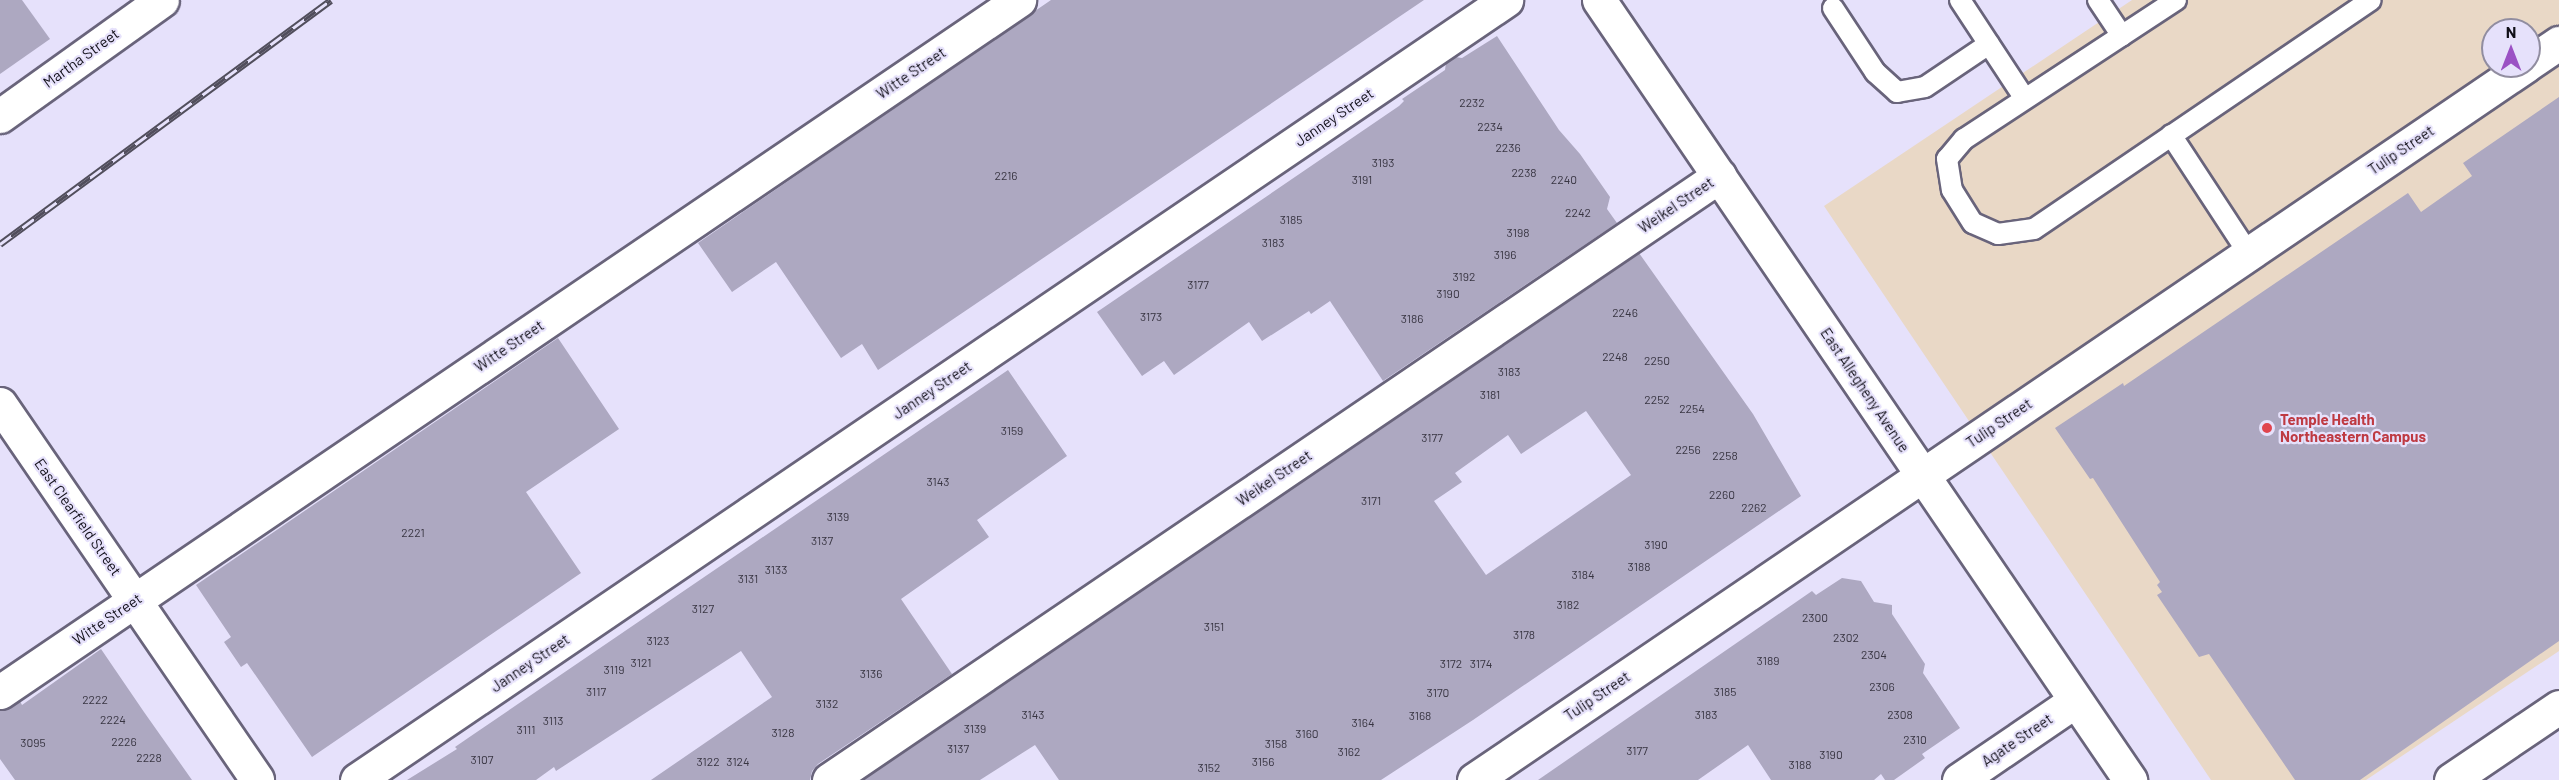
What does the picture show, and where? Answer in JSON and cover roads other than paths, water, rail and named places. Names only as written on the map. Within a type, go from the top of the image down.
[{"type":"street","name":"Martha Street","points":[[0,116],[162,0]]},
{"type":"street","name":"Witte Street","points":[[0,692],[1019,0]]},
{"type":"street","name":"Janney Street","points":[[357,780],[1506,0]]},
{"type":"street","name":"East Allegheny Avenue","points":[[1599,0],[2130,780]]},
{"type":"street","points":[[2541,55],[2559,43]]},
{"type":"street","name":"Tulip Street","points":[[1474,780],[2507,78]]},
{"type":"street","name":"Weikel Street","points":[[829,780],[1719,176]]},
{"type":"street","name":"East Clearfield Street","points":[[0,404],[257,780]]},
{"type":"street","name":"Agate Street","points":[[1959,780],[2075,700]]},
{"type":"street","points":[[2451,780],[2559,707]]},
{"type":"lane","points":[[1960,0],[2025,99]]},
{"type":"lane","points":[[2098,0],[2122,36]]},
{"type":"lane","points":[[2176,0],[1964,139],[1947,159],[1952,190],[1972,224],[1998,234],[2034,229],[2370,0]]},
{"type":"lane","points":[[1833,8],[1875,72],[1897,92],[1925,87],[1989,44]]},
{"type":"lane","points":[[2172,135],[2249,254]]},
{"type":"railway","points":[[0,244],[331,0]]},
{"type":"place","name":"Temple Health Northeastern Campus","points":[[2267,428]]}]
